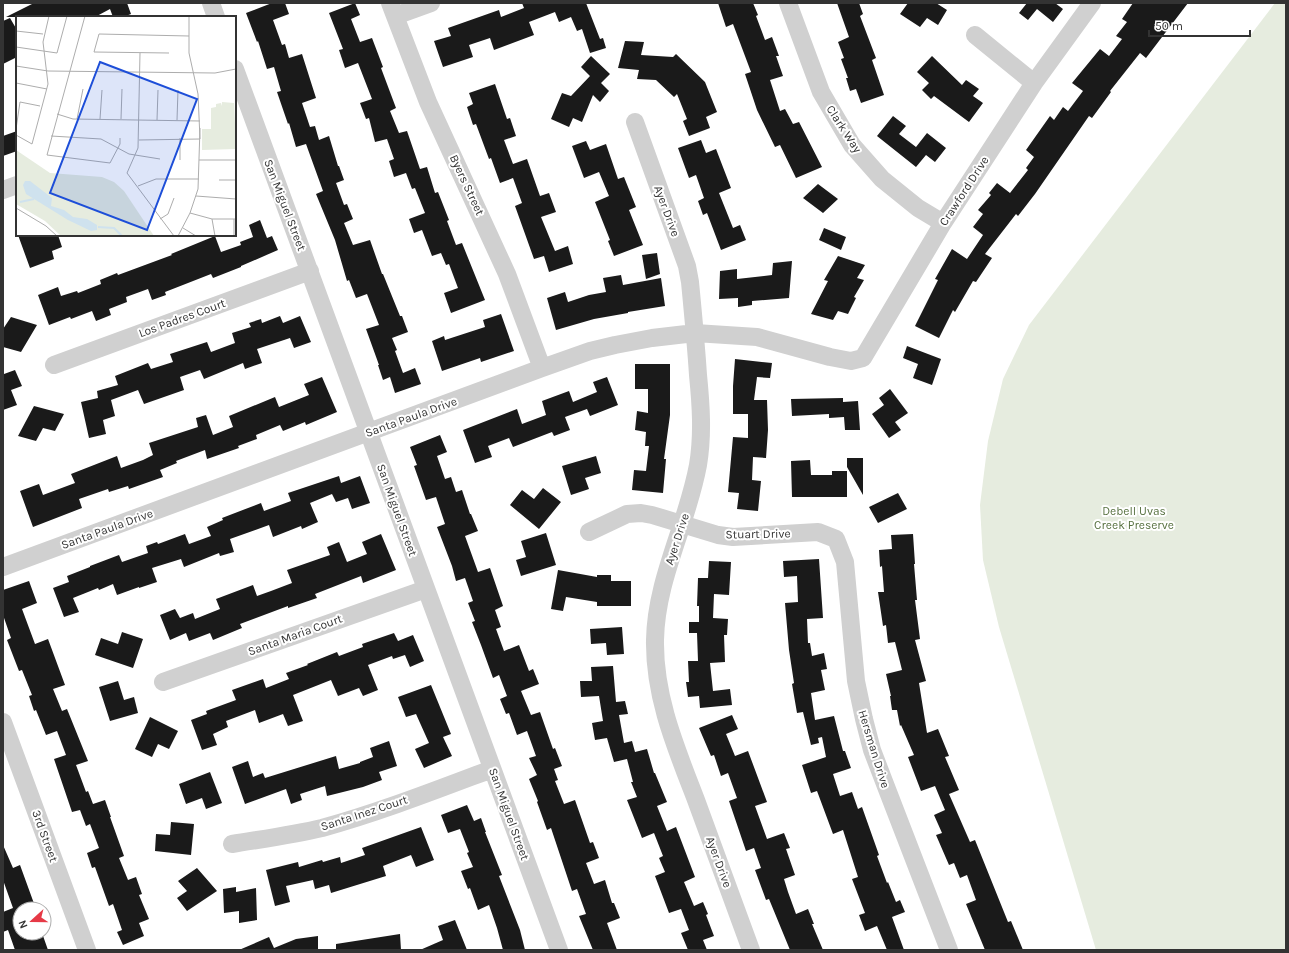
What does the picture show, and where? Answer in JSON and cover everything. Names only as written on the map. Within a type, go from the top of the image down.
[{"type":"street","points":[[211,3],[216,16]]},
{"type":"street","points":[[393,10],[432,3]]},
{"type":"street","name":"Clark Way","points":[[788,3],[821,92],[852,145],[882,179],[918,208],[943,224]]},
{"type":"street","name":"Crawford Drive","points":[[830,357],[851,360],[862,358],[943,224],[1034,83],[1092,3]]},
{"type":"street","name":"Byers Street","points":[[393,10],[428,102],[504,268],[542,368]]},
{"type":"street","points":[[975,35],[1034,83]]},
{"type":"street","name":"San Miguel Street","points":[[236,75],[240,101],[310,271],[559,950]]},
{"type":"street","name":"Ayer Drive","points":[[635,122],[687,266],[690,282],[701,404],[702,433],[698,464],[682,524],[662,584],[657,610],[655,640],[659,690],[674,741],[751,950]]},
{"type":"street","points":[[3,190],[16,185]]},
{"type":"street","name":"Los Padres Court","points":[[54,365],[310,271]]},
{"type":"street","name":"Santa Paula Drive","points":[[3,567],[542,368],[615,345],[652,338],[695,333],[757,337],[830,357]]},
{"type":"street","name":"Stuart Drive","points":[[589,532],[627,514],[641,513],[718,535],[733,537],[818,532],[836,539]]},
{"type":"street","name":"Hersman Drive","points":[[836,539],[845,562],[856,681],[872,750],[948,950]]},
{"type":"street","name":"Santa Maria Court","points":[[163,682],[426,589]]},
{"type":"street","name":"3rd Street","points":[[3,722],[87,950]]},
{"type":"street","name":"Santa Inez Court","points":[[232,844],[273,838],[321,828],[371,813],[492,769]]},
{"type":"green space","name":"Debell Uvas Creek Preserve","points":[[1275,3],[1286,3],[1286,950],[1096,950],[999,627],[983,560],[980,505],[988,441],[1003,379],[1029,325]]},
{"type":"building","points":[[34,3],[127,3],[131,14],[126,16],[113,16],[110,9],[97,16],[6,17]]},
{"type":"building","points":[[272,3],[285,3],[289,14],[273,20],[282,45],[285,44],[289,58],[302,54],[316,98],[302,103],[310,127],[315,126],[319,140],[329,136],[344,180],[336,183],[344,205],[347,204],[353,219],[344,223],[353,245],[370,240],[382,274],[408,332],[392,338],[397,350],[395,351],[403,373],[415,368],[421,384],[395,393],[390,377],[383,380],[366,329],[379,325],[367,294],[356,298],[349,280],[347,281],[335,240],[316,194],[323,191],[306,144],[296,147],[289,123],[288,124],[277,92],[281,91],[274,67],[267,69],[258,41],[257,42],[246,13]]},
{"type":"building","points":[[355,3],[360,15],[351,19],[360,42],[372,38],[383,67],[381,68],[396,108],[390,111],[399,133],[407,131],[420,169],[427,167],[435,193],[438,192],[449,220],[447,221],[456,245],[462,243],[485,300],[451,313],[444,293],[458,288],[449,264],[446,265],[441,253],[432,256],[422,230],[414,233],[409,219],[425,213],[415,188],[412,189],[406,173],[394,177],[389,161],[394,159],[387,139],[375,142],[369,118],[366,119],[360,103],[372,99],[358,63],[345,68],[339,50],[343,49],[329,13]]},
{"type":"building","points":[[522,3],[586,3],[600,39],[603,38],[606,48],[590,53],[582,29],[577,31],[571,17],[559,22],[555,12],[529,22],[534,35],[494,50],[490,38],[469,45],[473,57],[443,67],[434,41],[451,36],[448,28],[499,10],[501,17],[524,8]]},
{"type":"building","points":[[718,3],[753,3],[765,40],[772,37],[779,56],[776,56],[783,76],[770,80],[780,111],[785,109],[793,124],[799,122],[822,167],[796,178],[780,145],[775,147],[757,110],[745,74],[751,72],[733,24],[726,27]]},
{"type":"building","points":[[837,3],[859,3],[863,14],[860,16],[876,58],[872,60],[884,95],[861,103],[856,89],[850,91],[846,78],[848,78],[841,59],[844,58],[838,42],[849,37]]},
{"type":"building","points":[[908,3],[936,3],[947,10],[938,25],[927,18],[920,27],[900,14]]},
{"type":"building","points":[[1027,3],[1055,3],[1063,9],[1053,22],[1037,9],[1028,20],[1019,13]]},
{"type":"building","points":[[1133,3],[1188,3],[1146,58],[1140,53],[1110,91],[1111,92],[1092,118],[1089,116],[1035,194],[1018,216],[1016,214],[985,254],[992,258],[976,282],[973,281],[955,312],[953,310],[939,338],[915,326],[938,280],[935,279],[952,249],[967,259],[983,235],[973,227],[983,214],[978,210],[991,195],[989,193],[997,183],[1010,193],[1028,170],[1026,168],[1034,157],[1026,150],[1050,116],[1054,120],[1063,107],[1068,111],[1083,91],[1072,83],[1100,49],[1109,56],[1122,39],[1116,36],[1127,22],[1122,19]]},
{"type":"building","points":[[10,18],[16,28],[16,58],[3,64],[3,21]]},
{"type":"building","points":[[625,41],[644,42],[641,55],[673,57],[676,54],[705,82],[717,112],[706,117],[710,128],[689,136],[683,121],[687,119],[677,94],[674,97],[656,80],[637,79],[639,70],[618,68]]},
{"type":"building","points":[[591,56],[610,74],[601,83],[609,91],[600,102],[593,95],[582,122],[573,118],[569,127],[551,119],[562,93],[571,96],[590,76],[581,67]]},
{"type":"building","points":[[932,56],[962,85],[966,80],[979,89],[973,96],[983,103],[969,122],[934,96],[931,99],[922,90],[929,83],[917,72]]},
{"type":"building","points":[[495,84],[507,119],[510,118],[516,136],[504,140],[513,164],[527,159],[540,196],[549,193],[556,212],[541,217],[555,251],[568,246],[573,264],[549,272],[544,256],[534,259],[515,206],[522,203],[513,178],[500,183],[476,124],[473,125],[467,107],[473,104],[469,93]]},
{"type":"building","points":[[893,116],[906,126],[899,134],[916,147],[927,133],[946,148],[935,162],[926,155],[916,167],[877,136]]},
{"type":"building","points":[[16,131],[16,151],[3,156],[3,136]]},
{"type":"building","points":[[701,140],[706,153],[716,149],[731,188],[719,193],[733,228],[740,225],[746,240],[721,250],[707,213],[703,215],[698,201],[704,198],[696,175],[689,178],[678,148]]},
{"type":"building","points":[[586,141],[590,150],[606,144],[618,179],[624,177],[636,207],[629,210],[643,245],[614,256],[608,241],[610,240],[595,202],[609,196],[599,172],[584,178],[572,146]]},
{"type":"building","points":[[818,184],[838,199],[823,213],[803,198]]},
{"type":"building","points":[[260,220],[267,238],[272,236],[278,250],[213,278],[211,274],[165,292],[166,295],[152,300],[148,289],[126,297],[127,302],[109,309],[111,315],[96,321],[92,311],[49,325],[38,295],[58,287],[61,296],[77,291],[78,293],[101,284],[100,280],[172,255],[171,254],[215,236],[221,252],[241,245],[240,242],[253,237],[249,225]]},
{"type":"building","points":[[824,228],[846,237],[841,250],[819,240]]},
{"type":"building","points":[[18,236],[58,236],[62,247],[52,251],[54,259],[30,268]]},
{"type":"building","points":[[657,253],[660,274],[646,279],[642,255]]},
{"type":"building","points":[[838,256],[865,265],[857,278],[864,280],[854,297],[856,298],[848,314],[838,311],[833,320],[811,314],[828,281],[824,280]]},
{"type":"building","points":[[792,261],[789,298],[752,301],[752,305],[738,307],[738,298],[719,299],[720,271],[737,269],[737,279],[772,275],[773,263]]},
{"type":"building","points":[[621,275],[623,285],[661,278],[665,306],[594,319],[556,330],[547,298],[565,292],[568,302],[589,295],[606,292],[603,278]]},
{"type":"building","points":[[501,314],[514,351],[481,362],[480,358],[442,371],[432,341],[444,336],[445,340],[485,327],[483,320]]},
{"type":"building","points":[[280,316],[283,323],[300,316],[311,342],[294,348],[290,338],[257,349],[262,363],[245,369],[243,363],[204,379],[200,370],[180,377],[184,390],[144,404],[138,390],[111,400],[115,416],[103,420],[106,434],[89,438],[81,402],[98,398],[97,391],[118,385],[115,376],[148,363],[151,369],[173,362],[170,354],[207,342],[211,352],[235,343],[232,333],[251,327],[249,323],[261,319],[262,323]]},
{"type":"building","points":[[11,317],[37,325],[21,352],[3,347],[3,329]]},
{"type":"building","points":[[907,346],[941,359],[932,385],[913,378],[918,364],[903,358]]},
{"type":"building","points":[[735,359],[772,363],[770,378],[757,377],[754,400],[767,400],[768,430],[766,458],[753,457],[752,480],[761,481],[758,511],[737,509],[739,493],[728,492],[733,437],[748,438],[748,414],[733,414]]},
{"type":"building","points":[[635,364],[670,364],[670,415],[664,459],[666,459],[663,493],[632,490],[634,470],[646,471],[649,446],[645,446],[646,432],[635,430],[637,411],[648,413],[648,389],[635,389]]},
{"type":"building","points":[[15,370],[22,386],[11,390],[17,405],[3,410],[3,372],[4,374]]},
{"type":"building","points":[[322,377],[337,412],[306,425],[305,422],[283,431],[280,425],[256,435],[257,439],[238,446],[239,448],[207,459],[205,450],[176,461],[177,463],[160,470],[163,477],[129,489],[128,486],[109,492],[108,489],[79,499],[82,508],[33,527],[20,491],[39,484],[43,495],[75,483],[71,474],[117,456],[121,468],[143,460],[153,455],[149,443],[198,427],[196,418],[206,415],[213,435],[233,427],[229,416],[275,397],[279,407],[309,395],[304,384]]},
{"type":"building","points":[[607,377],[618,405],[590,416],[587,409],[565,417],[570,430],[554,436],[552,432],[513,447],[509,438],[488,446],[492,457],[475,463],[463,430],[517,409],[522,424],[546,415],[542,401],[569,391],[573,402],[597,392],[593,382]]},
{"type":"building","points":[[890,389],[908,413],[895,422],[901,430],[889,438],[872,414],[884,405],[879,398]]},
{"type":"building","points":[[843,398],[843,402],[858,401],[860,430],[845,430],[844,417],[829,418],[829,414],[792,416],[791,399]]},
{"type":"building","points":[[34,406],[64,414],[55,431],[43,428],[36,441],[18,436]]},
{"type":"building","points":[[440,435],[447,452],[437,456],[445,479],[451,477],[456,492],[462,490],[470,514],[478,531],[465,536],[478,572],[490,568],[503,606],[495,610],[501,627],[496,629],[504,651],[519,645],[529,671],[533,669],[539,684],[521,691],[531,715],[540,712],[553,749],[555,748],[562,766],[554,769],[558,780],[555,781],[564,804],[575,800],[590,843],[593,842],[599,858],[586,863],[594,884],[605,880],[612,903],[614,903],[620,918],[607,923],[617,950],[593,950],[579,916],[586,914],[577,889],[572,891],[551,828],[547,830],[529,779],[537,775],[529,758],[536,756],[527,731],[517,735],[509,713],[506,714],[500,699],[507,696],[499,675],[493,678],[472,622],[475,621],[468,603],[473,601],[465,578],[456,581],[452,566],[437,527],[445,524],[436,497],[426,500],[414,466],[417,465],[410,447]]},
{"type":"building","points":[[596,456],[601,473],[585,478],[589,489],[571,495],[562,466]]},
{"type":"building","points":[[847,458],[863,458],[863,495],[847,467]]},
{"type":"building","points":[[810,460],[811,475],[832,475],[832,471],[847,471],[847,497],[792,497],[791,461]]},
{"type":"building","points":[[339,476],[341,483],[360,476],[370,503],[352,509],[348,498],[336,502],[332,494],[310,503],[318,522],[302,529],[301,526],[273,537],[269,525],[230,539],[234,552],[220,556],[219,553],[184,567],[181,559],[152,568],[157,582],[117,595],[113,584],[99,590],[98,588],[73,598],[79,612],[64,617],[53,588],[69,582],[67,576],[119,555],[122,562],[148,553],[146,546],[157,542],[158,544],[185,534],[189,544],[211,536],[207,527],[223,520],[222,518],[261,503],[264,511],[291,501],[288,493]]},
{"type":"building","points":[[543,488],[561,502],[539,529],[510,505],[522,490],[534,499]]},
{"type":"building","points":[[898,493],[907,509],[878,523],[869,507]]},
{"type":"building","points":[[546,533],[556,565],[521,576],[516,560],[526,557],[521,541]]},
{"type":"building","points":[[381,534],[396,570],[363,583],[361,576],[315,594],[317,598],[288,608],[288,606],[240,624],[242,628],[213,640],[210,633],[189,641],[186,633],[170,640],[160,615],[175,609],[180,618],[193,613],[195,619],[220,609],[216,599],[253,585],[257,596],[292,583],[287,570],[330,555],[327,547],[339,542],[347,562],[367,554],[362,542]]},
{"type":"building","points":[[913,534],[917,600],[915,600],[920,639],[915,640],[926,681],[919,683],[927,733],[938,729],[949,756],[945,757],[959,790],[949,794],[970,842],[975,840],[1008,922],[1011,921],[1023,950],[985,950],[966,904],[976,900],[967,875],[960,878],[954,863],[949,865],[936,835],[942,833],[934,815],[945,810],[935,786],[921,791],[908,757],[914,755],[901,725],[900,726],[897,710],[892,710],[891,696],[886,674],[902,670],[895,642],[888,643],[886,625],[883,626],[878,592],[884,592],[879,550],[892,549],[891,535]]},
{"type":"building","points":[[819,559],[823,618],[807,619],[808,643],[810,643],[812,656],[824,653],[827,669],[821,670],[825,690],[811,693],[815,720],[834,716],[843,751],[845,751],[851,768],[833,774],[840,796],[852,792],[858,809],[862,807],[887,883],[888,882],[896,902],[900,900],[905,912],[892,917],[904,950],[887,950],[877,926],[865,931],[859,915],[865,913],[852,879],[858,877],[843,830],[833,834],[817,791],[811,793],[802,765],[826,757],[822,737],[818,738],[819,743],[811,745],[803,712],[797,713],[792,684],[794,683],[789,650],[785,603],[798,602],[797,576],[784,577],[783,561]]},
{"type":"building","points":[[709,561],[731,562],[729,595],[714,594],[713,618],[728,619],[727,635],[724,635],[725,662],[710,663],[713,691],[730,689],[732,705],[700,708],[699,696],[688,697],[686,682],[689,682],[688,661],[698,661],[697,633],[689,633],[689,622],[699,622],[699,606],[697,606],[698,578],[708,578]]},
{"type":"building","points":[[558,570],[597,577],[597,575],[611,575],[611,581],[631,581],[631,606],[597,606],[597,602],[566,597],[563,611],[551,609]]},
{"type":"building","points":[[29,581],[37,603],[22,609],[35,644],[48,639],[65,685],[53,689],[62,711],[67,709],[88,761],[76,765],[86,792],[88,791],[93,804],[105,800],[124,856],[119,858],[128,880],[136,877],[142,894],[139,895],[149,919],[139,923],[144,936],[123,945],[117,932],[122,930],[113,904],[109,906],[95,867],[92,868],[87,853],[99,848],[90,824],[86,826],[80,810],[72,812],[54,759],[66,755],[57,731],[46,735],[36,710],[34,711],[29,696],[32,695],[22,670],[19,671],[7,640],[11,638],[3,615],[3,590]]},
{"type":"building","points":[[622,627],[624,654],[607,655],[606,643],[591,644],[590,629]]},
{"type":"building","points":[[122,632],[143,639],[133,668],[95,655],[101,638],[118,644]]},
{"type":"building","points":[[394,633],[398,641],[413,635],[424,661],[410,667],[405,655],[393,659],[392,656],[368,665],[378,690],[363,696],[359,688],[338,696],[331,680],[293,695],[303,721],[288,726],[283,714],[259,723],[255,710],[226,721],[228,727],[213,734],[217,745],[202,750],[191,720],[207,714],[206,711],[236,700],[232,690],[263,679],[266,688],[289,679],[286,673],[337,652],[339,656],[363,647],[362,644]]},
{"type":"building","points":[[613,666],[616,702],[625,701],[628,714],[619,715],[624,743],[632,741],[635,752],[647,749],[654,773],[667,802],[657,806],[667,831],[676,827],[695,877],[684,882],[694,906],[703,902],[708,914],[706,915],[714,936],[703,940],[707,950],[688,950],[681,933],[689,930],[681,909],[669,913],[655,876],[665,872],[659,858],[663,856],[654,833],[642,838],[627,800],[637,797],[631,782],[633,782],[627,759],[614,762],[607,738],[595,740],[592,723],[603,721],[599,696],[581,697],[580,681],[592,681],[591,667]]},
{"type":"building","points":[[118,681],[124,700],[134,697],[138,713],[110,721],[99,687]]},
{"type":"building","points":[[431,685],[451,734],[443,737],[452,756],[424,768],[415,749],[429,743],[416,714],[406,717],[398,697]]},
{"type":"building","points":[[732,715],[738,729],[726,734],[735,756],[748,751],[767,802],[755,806],[767,839],[784,833],[790,848],[786,849],[795,875],[784,879],[788,892],[796,914],[808,909],[814,924],[812,924],[823,950],[790,950],[769,899],[766,900],[755,870],[761,868],[754,848],[746,851],[729,801],[737,798],[728,773],[721,776],[714,755],[711,756],[699,728]]},
{"type":"building","points":[[150,717],[178,731],[169,749],[158,744],[152,757],[135,749]]},
{"type":"building","points":[[389,741],[397,766],[379,772],[382,780],[363,787],[327,796],[325,786],[300,794],[302,800],[291,804],[286,789],[245,804],[232,767],[248,761],[253,777],[263,773],[265,778],[336,756],[339,769],[360,763],[373,757],[370,748]]},
{"type":"building","points":[[210,772],[222,803],[206,809],[202,798],[186,804],[179,784]]},
{"type":"building","points":[[467,805],[474,821],[481,818],[502,875],[499,876],[520,930],[525,950],[503,950],[489,905],[478,910],[470,888],[468,889],[461,871],[473,867],[467,853],[469,852],[460,829],[448,833],[441,815]]},
{"type":"building","points":[[171,822],[194,824],[191,855],[155,851],[156,834],[170,835]]},
{"type":"building","points":[[421,827],[434,860],[416,867],[411,855],[383,866],[386,876],[331,893],[329,885],[315,889],[313,880],[286,886],[290,902],[275,906],[266,870],[298,862],[299,867],[322,860],[323,862],[340,857],[341,863],[365,855],[362,848]]},
{"type":"building","points":[[3,845],[13,868],[20,865],[33,901],[12,901],[12,905],[3,880]]},
{"type":"building","points":[[197,868],[217,891],[187,911],[177,898],[187,891],[178,881]]},
{"type":"building","points":[[236,887],[236,892],[256,888],[257,920],[239,923],[239,911],[224,913],[223,889]]},
{"type":"building","points":[[12,908],[12,941],[45,941],[48,950],[15,950],[8,930],[3,932],[3,912]]},
{"type":"building","points":[[455,920],[467,950],[420,950],[443,940],[438,926]]},
{"type":"building","points":[[400,934],[401,950],[336,950],[336,944]]},
{"type":"building","points":[[318,936],[318,950],[239,950],[269,937],[274,948],[296,939]]}]
